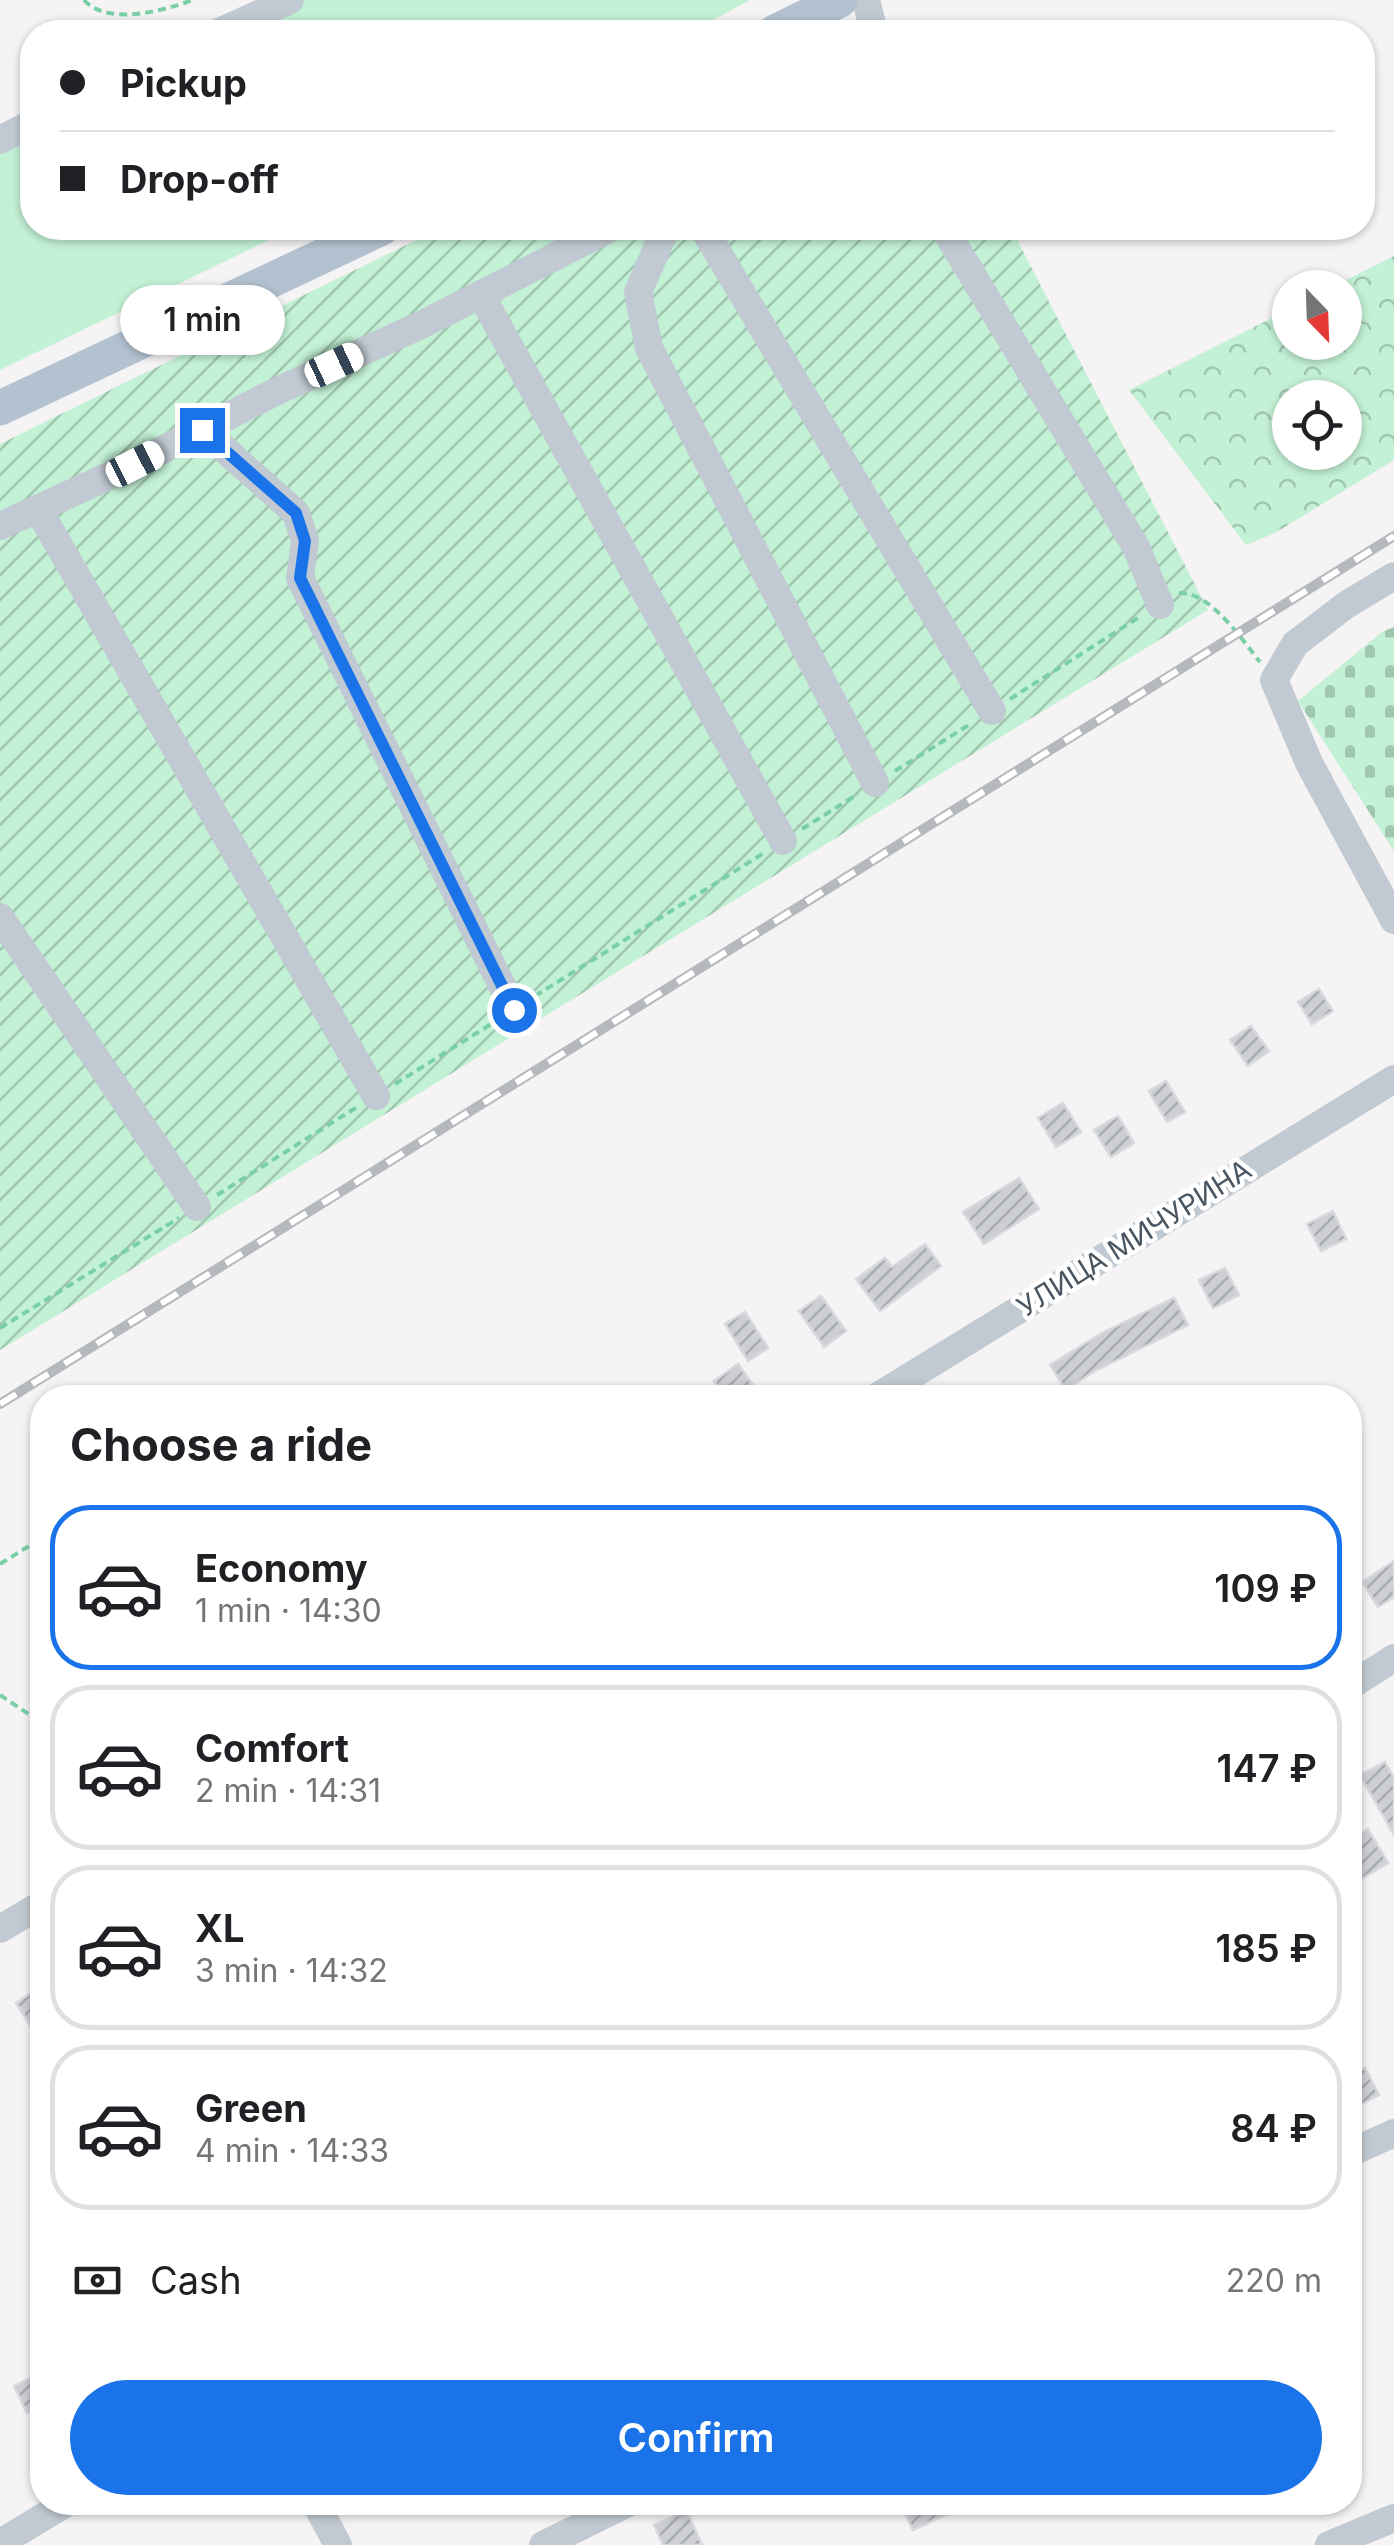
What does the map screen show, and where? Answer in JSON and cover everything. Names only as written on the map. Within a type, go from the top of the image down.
[{"type":"main road","points":[[799,20],[840,0]]},
{"type":"main road","points":[[0,408],[357,240]]},
{"type":"street","points":[[246,20],[290,0]]},
{"type":"street","points":[[0,526],[588,240]]},
{"type":"street","points":[[661,240],[638,292],[650,348],[875,783]]},
{"type":"street","points":[[710,240],[992,710]]},
{"type":"street","points":[[951,240],[1136,547],[1160,604]]},
{"type":"street","points":[[481,295],[783,841]]},
{"type":"street","points":[[202,430],[296,513],[305,541],[300,578],[514,1010]]},
{"type":"street","points":[[38,509],[376,1096]]},
{"type":"street","points":[[1392,909],[1309,764],[1274,680],[1295,644],[1346,605],[1394,576]]},
{"type":"street","points":[[0,917],[198,1207]]},
{"type":"street","name":"УЛИЦА МИЧУРИНА","points":[[896,1385],[1394,1079]]},
{"type":"street","points":[[1362,1678],[1394,1658]]},
{"type":"street","points":[[0,1929],[30,1911]]},
{"type":"street","points":[[1362,2148],[1394,2133]]},
{"type":"street","points":[[0,2542],[46,2515]]},
{"type":"street","points":[[322,2515],[338,2545]]},
{"type":"street","points":[[543,2545],[604,2515]]},
{"type":"street","points":[[1329,2545],[1394,2518]]},
{"type":"path","points":[[84,0],[99,9],[124,13],[192,0]]},
{"type":"path","points":[[0,1328],[1176,594],[1190,592],[1222,616],[1274,680]]},
{"type":"path","points":[[0,1564],[30,1545]]},
{"type":"path","points":[[0,1695],[30,1715]]},
{"type":"green space","points":[[281,0],[750,0],[713,20],[240,20]]},
{"type":"green space","points":[[20,130],[20,240],[269,240],[0,370],[0,140]]},
{"type":"green space","points":[[416,240],[1017,240],[1208,610],[0,1350],[0,444]]},
{"type":"green space","points":[[1394,256],[1394,460],[1275,533],[1246,545],[1129,390],[1272,318],[1272,360],[1362,360],[1362,272]]},
{"type":"green space","points":[[1394,627],[1394,851],[1298,701],[1382,632]]},
{"type":"building","points":[[1319,989],[1333,1011],[1312,1024],[1298,1002]]},
{"type":"building","points":[[1251,1026],[1269,1051],[1248,1066],[1230,1040]]},
{"type":"building","points":[[1166,1081],[1185,1112],[1167,1122],[1149,1091]]},
{"type":"building","points":[[1063,1103],[1081,1132],[1056,1147],[1038,1118]]},
{"type":"building","points":[[1118,1116],[1134,1143],[1111,1157],[1094,1130]]},
{"type":"building","points":[[1019,1178],[1039,1209],[984,1244],[963,1212]]},
{"type":"building","points":[[1333,1211],[1346,1239],[1321,1251],[1307,1224]]},
{"type":"building","points":[[925,1244],[941,1266],[880,1311],[856,1279],[885,1258],[892,1267]]},
{"type":"building","points":[[1225,1268],[1239,1295],[1213,1308],[1199,1280]]},
{"type":"building","points":[[821,1296],[846,1331],[824,1347],[799,1311]]},
{"type":"building","points":[[1174,1298],[1188,1325],[1074,1385],[1063,1385],[1050,1365],[1102,1333]]},
{"type":"building","points":[[745,1312],[768,1348],[748,1361],[725,1324]]},
{"type":"building","points":[[738,1364],[753,1385],[717,1385],[714,1381]]},
{"type":"building","points":[[1394,1561],[1394,1597],[1378,1607],[1362,1582]]},
{"type":"building","points":[[1385,1762],[1394,1778],[1394,1835],[1362,1779],[1362,1774]]},
{"type":"building","points":[[1368,1829],[1388,1863],[1362,1878],[1362,1833]]},
{"type":"building","points":[[30,1994],[30,2025],[16,2003]]},
{"type":"building","points":[[1365,2068],[1379,2095],[1362,2104]]},
{"type":"building","points":[[30,2378],[30,2412],[27,2413],[14,2386]]},
{"type":"building","points":[[678,2515],[689,2515],[702,2545],[663,2545],[654,2525]]},
{"type":"building","points":[[906,2515],[945,2515],[913,2530]]},
{"type":"railway","points":[[31,1385],[1394,536]]},
{"type":"railway","points":[[0,1404],[30,1385]]},
{"type":"route","points":[[202,430],[296,513],[305,541],[300,578],[514,1010]]}]
